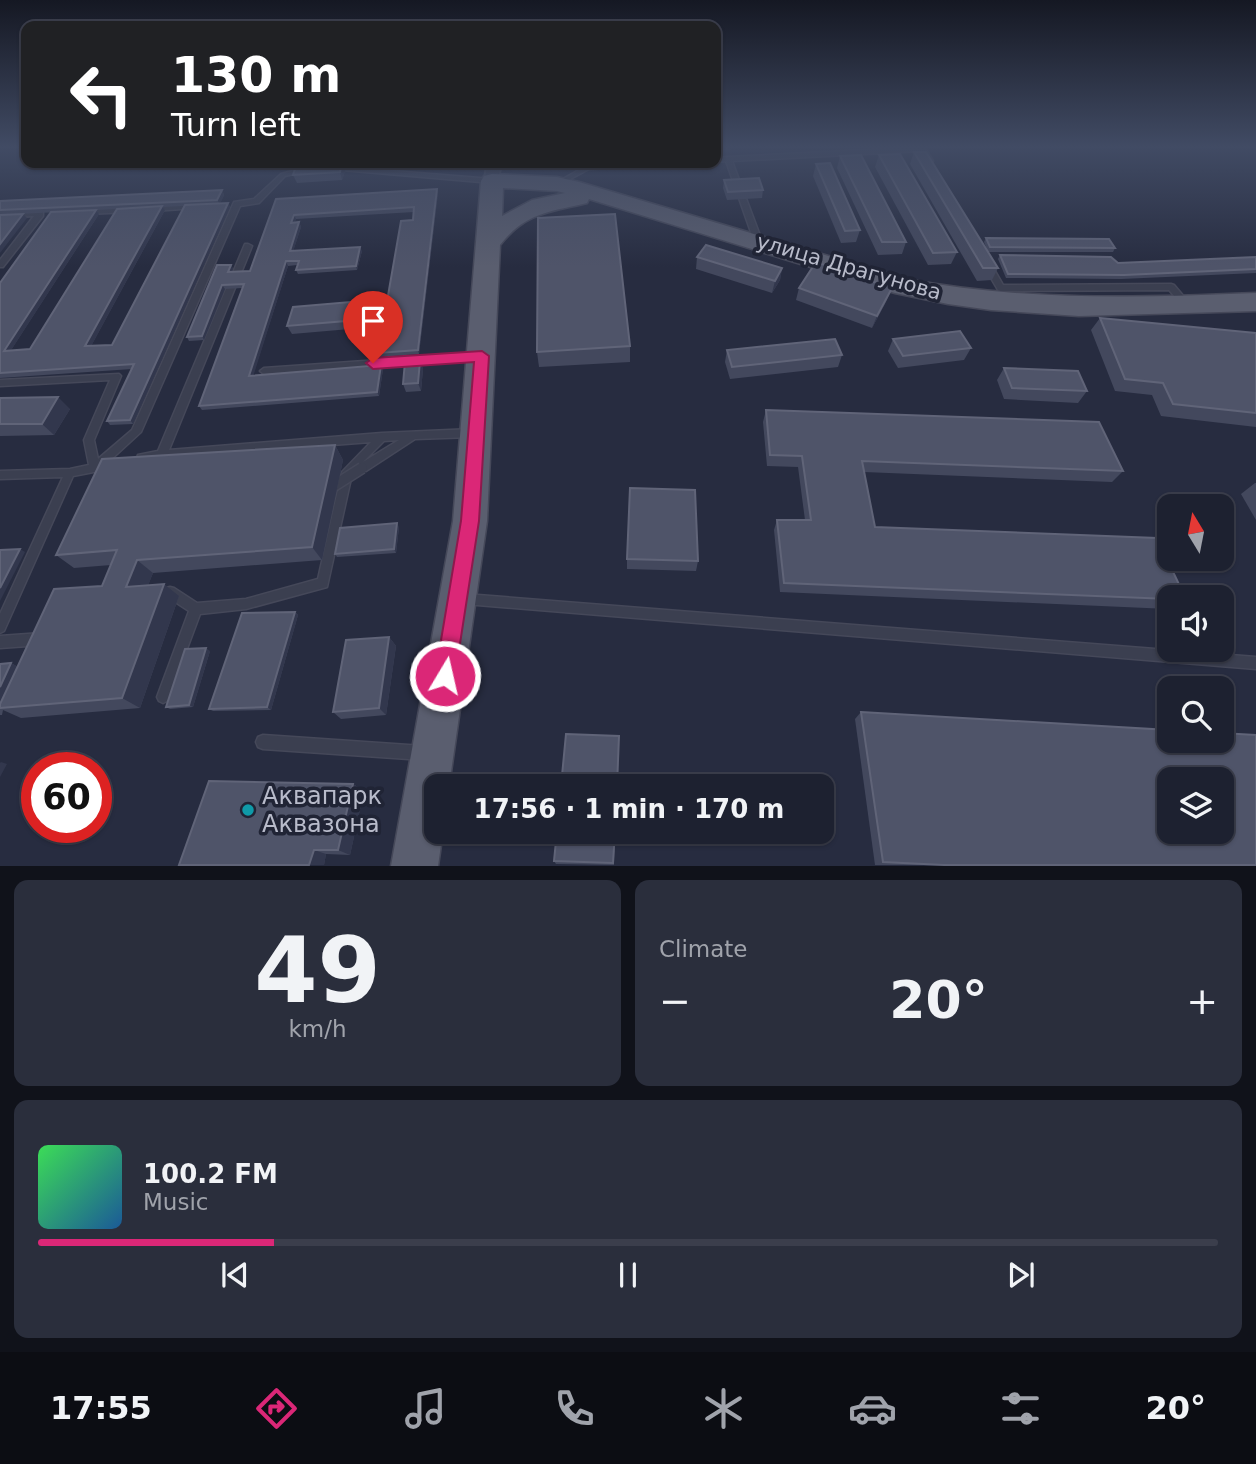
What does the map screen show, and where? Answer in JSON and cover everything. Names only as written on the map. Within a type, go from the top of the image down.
[{"type":"main road","points":[[414,866],[425,768],[470,521],[492,186]]},
{"type":"main road","points":[[567,186],[615,198]]},
{"type":"main road","name":"улица Драгунова","points":[[615,198],[941,296],[1072,308],[1256,302]]},
{"type":"main road","points":[[489,243],[501,226],[537,205],[563,199],[615,198]]},
{"type":"lane","points":[[223,205],[256,201],[271,186]]},
{"type":"lane","points":[[738,186],[758,241]]},
{"type":"lane","points":[[95,468],[136,432],[237,204]]},
{"type":"lane","points":[[145,209],[197,206]]},
{"type":"lane","points":[[79,213],[132,210]]},
{"type":"lane","points":[[0,216],[40,214],[0,265]]},
{"type":"lane","points":[[162,454],[248,246]]},
{"type":"lane","points":[[982,256],[1001,288],[1171,286],[1188,305]]},
{"type":"lane","points":[[264,371],[482,356]]},
{"type":"lane","points":[[0,383],[116,376],[89,440],[95,468]]},
{"type":"lane","points":[[135,460],[162,454],[477,432]]},
{"type":"lane","points":[[318,496],[414,435]]},
{"type":"lane","points":[[158,592],[171,592],[196,609],[246,604],[323,583],[347,472],[382,437]]},
{"type":"lane","points":[[0,475],[70,473],[122,463]]},
{"type":"lane","points":[[0,627],[70,473]]},
{"type":"lane","points":[[458,598],[1256,663]]},
{"type":"lane","points":[[163,697],[196,609]]},
{"type":"lane","points":[[0,642],[49,639]]},
{"type":"lane","points":[[262,743],[425,768]]},
{"type":"building","points":[[726,186],[762,186],[763,190],[728,192]]},
{"type":"building","points":[[826,186],[840,186],[860,230],[845,231]]},
{"type":"building","points":[[855,186],[877,186],[906,242],[882,242]]},
{"type":"building","points":[[896,186],[919,186],[957,252],[933,253]]},
{"type":"building","points":[[934,186],[947,186],[998,268],[983,268]]},
{"type":"building","points":[[437,189],[418,350],[378,353],[401,221],[413,220],[414,207],[294,215],[291,223],[299,222],[290,251],[360,247],[356,266],[296,270],[299,261],[286,261],[249,376],[381,365],[377,392],[199,406],[244,284],[222,285],[202,336],[187,337],[217,265],[231,265],[228,272],[250,271],[276,199]]},
{"type":"building","points":[[222,190],[217,200],[0,210],[0,201]]},
{"type":"building","points":[[228,203],[130,420],[107,421],[134,364],[0,373],[0,283],[51,212],[96,210],[4,351],[30,349],[117,209],[162,206],[85,346],[112,345],[185,205]]},
{"type":"building","points":[[23,214],[0,244],[0,215]]},
{"type":"building","points":[[615,214],[630,346],[537,352],[538,218]]},
{"type":"building","points":[[986,238],[1109,239],[1115,248],[990,247]]},
{"type":"building","points":[[706,245],[782,268],[775,281],[697,257]]},
{"type":"building","points":[[1000,255],[1111,257],[1118,263],[1256,257],[1256,269],[1124,275],[1008,274]]},
{"type":"building","points":[[816,262],[892,288],[877,316],[799,288]]},
{"type":"building","points":[[350,302],[346,321],[287,326],[293,307]]},
{"type":"building","points":[[1100,318],[1256,333],[1256,413],[1173,404],[1163,383],[1125,379]]},
{"type":"building","points":[[960,331],[971,348],[903,356],[893,339]]},
{"type":"building","points":[[835,339],[842,355],[732,367],[727,350]]},
{"type":"building","points":[[420,361],[418,383],[403,384],[405,362]]},
{"type":"building","points":[[1004,368],[1078,371],[1087,391],[1012,388]]},
{"type":"building","points":[[58,397],[42,424],[0,424],[0,398]]},
{"type":"building","points":[[766,410],[1099,422],[1123,471],[862,461],[875,527],[1157,538],[1157,571],[1173,571],[1179,585],[1157,585],[1157,599],[784,583],[777,520],[811,520],[802,456],[770,455]]},
{"type":"building","points":[[335,445],[312,547],[137,560],[126,587],[164,584],[122,698],[0,708],[54,589],[102,586],[117,550],[56,555],[102,459]]},
{"type":"building","points":[[630,488],[695,490],[698,561],[627,559]]},
{"type":"building","points":[[397,523],[394,549],[335,554],[340,528]]},
{"type":"building","points":[[20,549],[0,588],[0,550]]},
{"type":"building","points":[[295,612],[267,707],[209,709],[242,613]]},
{"type":"building","points":[[389,637],[379,708],[333,712],[346,640]]},
{"type":"building","points":[[206,648],[189,705],[166,707],[185,649]]},
{"type":"building","points":[[11,663],[0,687],[0,664]]},
{"type":"building","points":[[861,712],[1157,729],[1157,753],[1234,753],[1234,734],[1256,735],[1256,865],[944,865],[883,862]]},
{"type":"building","points":[[566,734],[619,736],[617,774],[562,774]]},
{"type":"building","points":[[209,781],[353,784],[338,850],[314,850],[309,865],[179,865]]},
{"type":"building","points":[[556,844],[614,844],[613,863],[554,861]]},
{"type":"place","name":"Аквапарк Аквазона","points":[[248,810]]},
{"type":"route","points":[[373,363],[482,356],[470,521],[445,676]]}]
